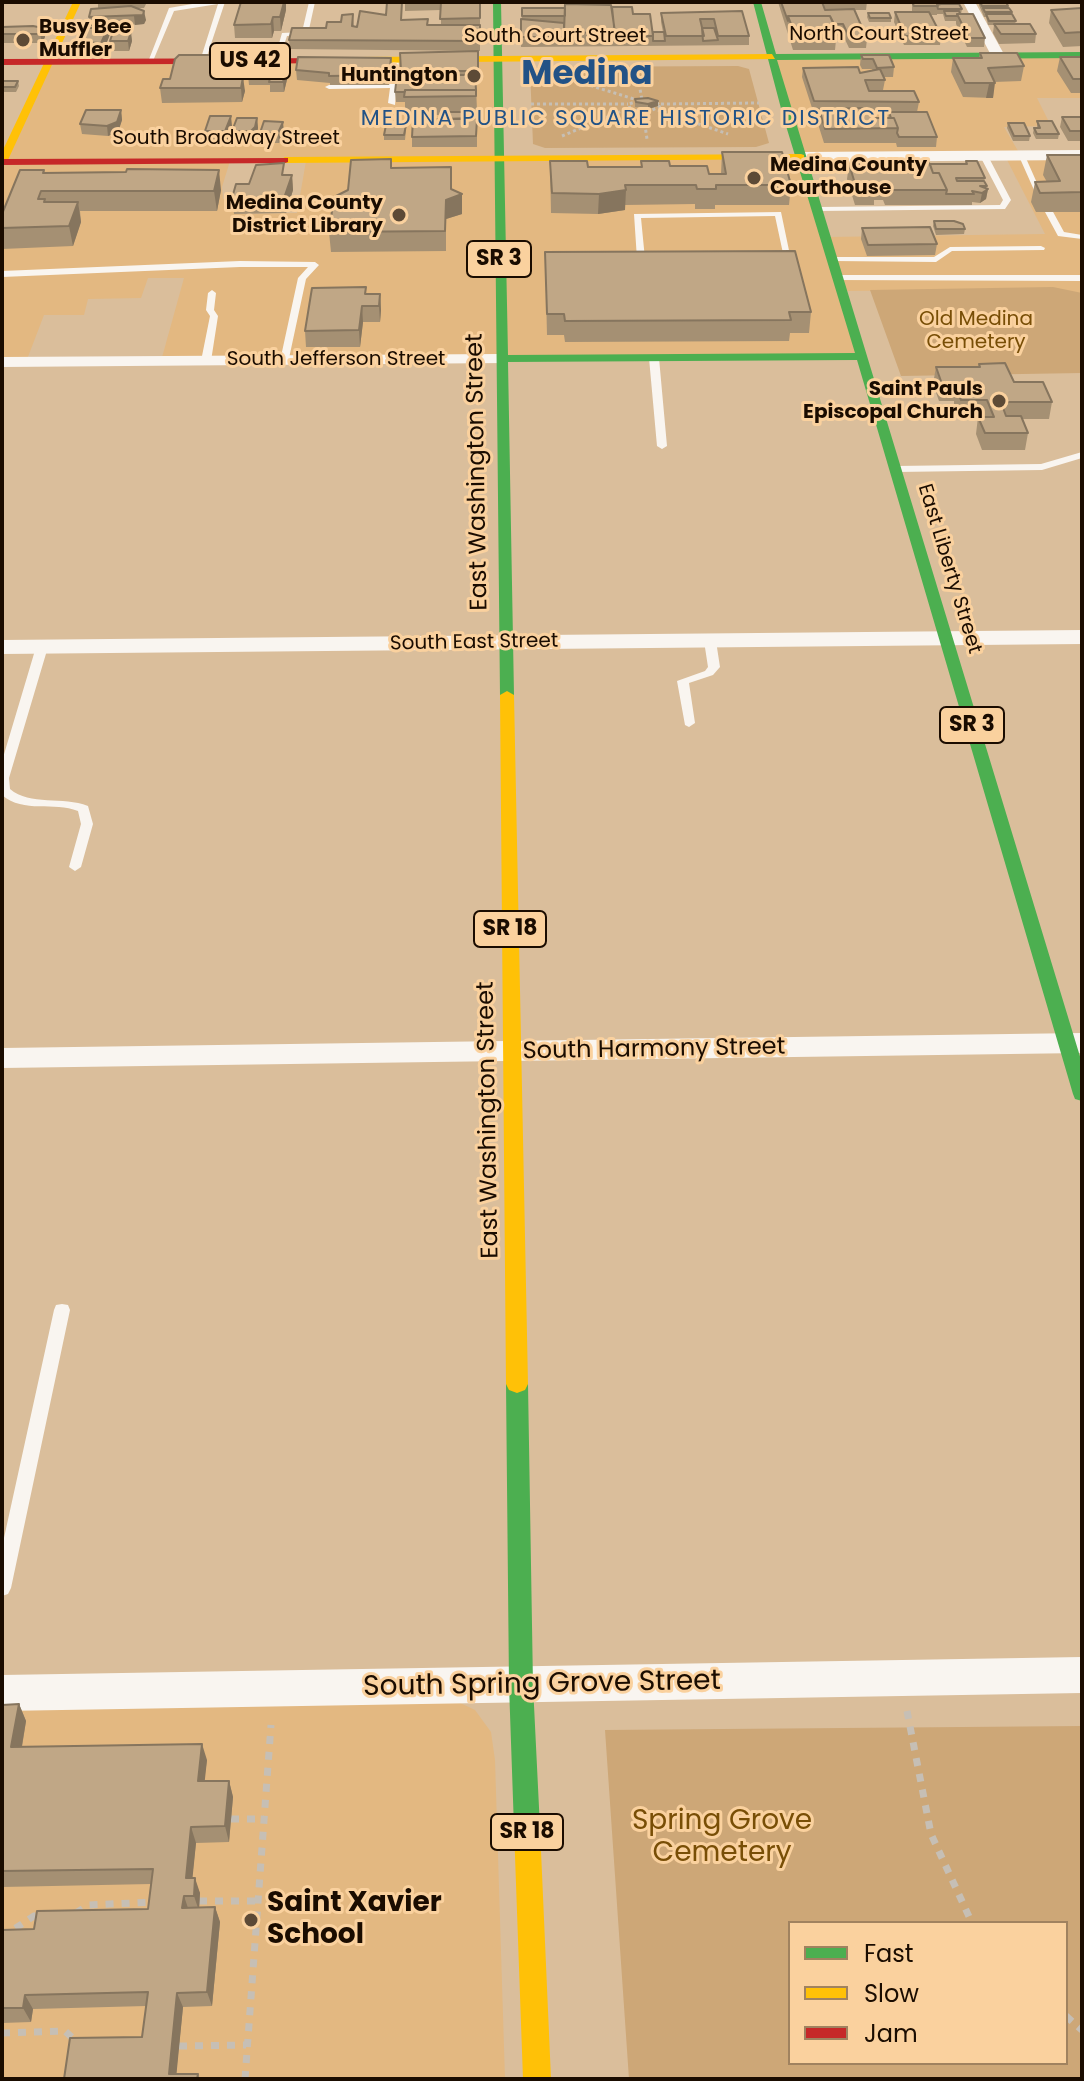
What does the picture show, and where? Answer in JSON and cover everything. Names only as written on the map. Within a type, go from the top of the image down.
[{"type":"main road","points":[[2,162],[77,2]]},
{"type":"main road","points":[[497,2],[498,59]]},
{"type":"main road","name":"East Liberty Street","points":[[757,2],[946,639],[1074,1043],[1082,1094]]},
{"type":"main road","name":"North Court Street","points":[[772,57],[1082,55]]},
{"type":"main road","name":"South Court Street","points":[[2,62],[772,57]]},
{"type":"main road","name":"SR 3","points":[[498,59],[498,159]]},
{"type":"main road","name":"South Broadway Street","points":[[2,162],[801,157]]},
{"type":"main road","name":"East Washington Street","points":[[498,159],[521,1685],[537,2079]]},
{"type":"main road","name":"South Jefferson Street","points":[[500,359],[862,356]]},
{"type":"street","points":[[969,2],[998,56]]},
{"type":"street","points":[[801,157],[1082,155]]},
{"type":"street","name":"South Jefferson Street","points":[[2,362],[500,359]]},
{"type":"street","name":"South East Street","points":[[2,647],[1082,637]]},
{"type":"street","name":"South Harmony Street","points":[[2,1058],[1074,1043]]},
{"type":"street","name":"South Spring Grove Street","points":[[2,1693],[1082,1675]]},
{"type":"lane","points":[[150,61],[171,9],[219,2],[203,61]]},
{"type":"lane","points":[[276,60],[284,34],[305,34],[312,2]]},
{"type":"lane","points":[[392,103],[396,60]]},
{"type":"lane","points":[[329,87],[394,86]]},
{"type":"lane","points":[[819,209],[1002,207],[1007,200],[984,156]]},
{"type":"lane","points":[[1021,156],[1043,201]]},
{"type":"lane","points":[[1049,212],[1061,234],[1081,238]]},
{"type":"lane","points":[[641,259],[637,216],[778,214],[788,258]]},
{"type":"lane","points":[[836,268],[936,260],[950,249],[1041,248]]},
{"type":"lane","points":[[2,274],[240,264],[315,265],[302,278],[285,361]]},
{"type":"lane","points":[[836,268],[1082,278]]},
{"type":"lane","points":[[206,361],[214,316],[210,310],[212,293]]},
{"type":"lane","points":[[654,358],[662,446]]},
{"type":"lane","points":[[896,469],[1042,467],[1082,455]]},
{"type":"lane","points":[[689,723],[683,681],[709,673],[714,667],[710,641]]},
{"type":"lane","points":[[42,647],[3,778],[4,790],[15,800],[63,803],[84,809],[87,824],[75,867]]},
{"type":"lane","points":[[2,1588],[62,1310]]},
{"type":"path","points":[[577,81],[660,104],[760,103]]},
{"type":"path","points":[[550,141],[637,100]]},
{"type":"path","points":[[531,104],[629,106],[643,112],[657,110],[737,137]]},
{"type":"path","points":[[657,110],[660,104]]},
{"type":"path","points":[[643,112],[649,148]]},
{"type":"path","points":[[900,1679],[931,1834],[971,1921]]},
{"type":"path","points":[[245,2079],[271,1725]]},
{"type":"path","points":[[231,1819],[264,1819]]},
{"type":"path","points":[[199,1901],[258,1901]]},
{"type":"path","points":[[60,1915],[73,1914],[88,1905],[156,1902]]},
{"type":"path","points":[[2,1937],[34,1916],[47,1915]]},
{"type":"path","points":[[2,2033],[65,2031],[76,2042],[91,2042]]},
{"type":"path","points":[[179,2046],[247,2045]]},
{"type":"shaded area","points":[[1082,55],[1082,98],[1037,98],[1051,126],[1004,127],[1021,156],[1082,155],[1082,294],[1050,289],[844,291],[862,356],[161,361],[184,278],[148,278],[141,298],[88,299],[84,315],[44,315],[26,362],[2,362],[2,162],[49,62],[498,59],[498,159],[800,157],[772,57]],"holes":[[[1005,156],[1045,234],[827,237],[801,158]],[[230,161],[306,161],[297,213],[235,214],[237,199],[223,199],[222,187]]]},
{"type":"shaded area","name":"Saint Xavier School","points":[[452,1699],[475,1710],[491,1732],[495,1760],[505,2079],[2,2079],[2,1710]]},
{"type":"green space","points":[[738,66],[749,69],[769,143],[756,147],[545,148],[533,144],[530,70],[539,67]]},
{"type":"green space","name":"Old Medina Cemetery","points":[[1053,287],[1082,293],[1082,373],[901,376],[870,290]]},
{"type":"green space","name":"Spring Grove Cemetery","points":[[1082,1726],[1082,2079],[629,2079],[605,1730]]},
{"type":"building","points":[[241,2],[284,2],[280,17],[273,17],[271,24],[234,25]]},
{"type":"building","points":[[387,2],[402,2],[401,20],[428,19],[427,25],[480,25],[480,41],[289,40],[292,28],[326,28],[327,22],[341,22],[342,15],[353,14],[352,26],[357,27],[360,11],[386,15]]},
{"type":"building","points":[[441,2],[480,2],[480,18],[440,19]]},
{"type":"building","points":[[781,2],[822,2],[825,10],[854,9],[867,39],[850,39],[843,24],[834,24],[830,16],[788,16],[788,21]]},
{"type":"building","points":[[912,2],[936,2],[938,6],[914,6]]},
{"type":"building","points":[[980,2],[1006,2],[1008,6],[982,6]]},
{"type":"building","points":[[565,4],[611,5],[615,32],[564,33]]},
{"type":"building","points":[[959,4],[962,9],[938,9],[937,5]]},
{"type":"building","points":[[131,6],[144,11],[143,15],[89,17],[91,9]]},
{"type":"building","points":[[612,7],[632,7],[633,14],[650,14],[653,36],[615,36]]},
{"type":"building","points":[[522,8],[565,8],[565,16],[522,16]]},
{"type":"building","points":[[983,8],[1009,8],[1012,12],[985,12]]},
{"type":"building","points":[[1082,8],[1082,32],[1065,33],[1051,10]]},
{"type":"building","points":[[742,11],[749,36],[718,36],[714,19],[700,19],[704,36],[666,36],[661,13]]},
{"type":"building","points":[[944,11],[959,11],[960,14],[946,16]]},
{"type":"building","points":[[895,12],[929,12],[941,35],[905,36]]},
{"type":"building","points":[[868,13],[889,13],[891,18],[870,18]]},
{"type":"building","points":[[957,14],[973,14],[985,38],[969,38]]},
{"type":"building","points":[[986,14],[1012,14],[1016,21],[989,21]]},
{"type":"building","points":[[788,16],[830,16],[837,32],[794,32]]},
{"type":"building","points":[[521,19],[564,23],[564,37],[521,37]]},
{"type":"building","points":[[994,24],[1030,24],[1036,34],[1001,34]]},
{"type":"building","points":[[88,25],[112,25],[108,33],[108,28],[86,28]]},
{"type":"building","points":[[115,26],[130,26],[128,41],[110,41]]},
{"type":"building","points":[[2,27],[43,28],[40,34],[2,34]]},
{"type":"building","points":[[82,28],[108,28],[101,43],[75,42]]},
{"type":"building","points":[[702,28],[714,28],[718,40],[703,41]]},
{"type":"building","points":[[653,32],[664,32],[665,41],[653,41]]},
{"type":"building","points":[[478,51],[478,71],[401,71],[400,53]]},
{"type":"building","points":[[980,53],[1017,53],[1024,66],[988,68],[995,83],[965,83],[953,58],[982,58]]},
{"type":"building","points":[[179,55],[240,55],[232,73],[236,73],[235,77],[243,77],[241,88],[160,88],[163,79],[170,79]]},
{"type":"building","points":[[861,55],[889,55],[894,67],[877,68],[873,59],[863,59]]},
{"type":"building","points":[[298,57],[391,58],[389,75],[329,76],[329,73],[296,70]]},
{"type":"building","points":[[1060,57],[1082,57],[1082,79],[1073,79]]},
{"type":"building","points":[[253,58],[289,58],[283,82],[269,82],[271,75],[248,75]]},
{"type":"building","points":[[858,67],[860,73],[880,69],[885,80],[865,80],[869,91],[914,91],[919,102],[814,101],[803,68]]},
{"type":"building","points":[[397,75],[475,75],[476,90],[395,92]]},
{"type":"building","points":[[2,81],[18,81],[15,87],[2,87]]},
{"type":"building","points":[[405,90],[476,90],[476,96],[404,97]]},
{"type":"building","points":[[635,99],[658,101],[648,104],[636,102]]},
{"type":"building","points":[[870,108],[874,118],[894,118],[898,128],[825,129],[819,109]]},
{"type":"building","points":[[86,110],[121,110],[117,122],[107,126],[80,124]]},
{"type":"building","points":[[442,112],[475,112],[475,118],[442,119]]},
{"type":"building","points":[[889,112],[927,112],[937,137],[899,137],[894,118]]},
{"type":"building","points":[[210,116],[231,116],[225,131],[205,131]]},
{"type":"building","points":[[1062,117],[1082,117],[1082,131],[1070,131]]},
{"type":"building","points":[[237,118],[257,118],[255,127],[251,131],[232,131]]},
{"type":"building","points":[[413,119],[477,119],[476,136],[412,137]]},
{"type":"building","points":[[264,121],[283,122],[278,133],[260,133]]},
{"type":"building","points":[[1037,121],[1052,121],[1059,134],[1037,134],[1034,128],[1040,128]]},
{"type":"building","points":[[1008,123],[1024,123],[1030,136],[1014,136]]},
{"type":"building","points":[[386,125],[406,125],[404,135],[384,135]]},
{"type":"building","points":[[722,152],[782,152],[791,185],[716,185],[716,189],[697,189],[696,185],[625,185],[626,190],[599,194],[552,193],[550,161],[587,161],[588,167],[642,167],[641,161],[669,161],[670,166],[707,166],[709,174],[726,174]]},
{"type":"building","points":[[1047,155],[1082,155],[1082,192],[1040,193],[1035,182],[1060,181]]},
{"type":"building","name":"Medina County District Library","points":[[391,159],[391,168],[451,167],[451,189],[462,194],[446,200],[445,231],[329,232],[333,204],[345,204],[345,199],[336,196],[348,190],[351,160]]},
{"type":"building","points":[[864,160],[928,160],[933,173],[939,173],[947,190],[887,190],[885,185],[874,185],[876,190],[857,190],[849,164],[864,164]]},
{"type":"building","points":[[966,161],[977,161],[985,178],[956,178],[957,181],[984,181],[987,186],[980,186],[988,189],[982,193],[972,191],[974,194],[946,194],[939,173],[933,173],[930,164],[967,164]]},
{"type":"building","points":[[284,163],[282,175],[292,175],[284,198],[232,198],[236,184],[249,184],[256,165]]},
{"type":"building","points":[[127,169],[219,170],[214,191],[41,191],[38,199],[45,199],[44,202],[78,202],[69,226],[2,228],[2,214],[20,170],[44,170],[43,173],[126,172]]},
{"type":"building","points":[[934,221],[954,221],[963,224],[965,229],[936,229]]},
{"type":"building","points":[[930,227],[937,244],[868,245],[862,228]]},
{"type":"building","points":[[795,251],[811,312],[789,312],[791,320],[565,321],[564,314],[547,314],[545,252]]},
{"type":"building","points":[[366,287],[365,294],[380,294],[379,306],[362,306],[359,330],[305,331],[312,288]]},
{"type":"building","points":[[1005,363],[1014,382],[1043,382],[1052,402],[1006,402],[1007,405],[1002,405],[1006,416],[1021,416],[1028,433],[985,433],[978,417],[994,417],[987,400],[961,400],[956,388],[983,388],[981,384],[942,384],[936,367],[980,367],[979,364]]},
{"type":"building","points":[[19,1704],[11,1747],[202,1744],[198,1781],[229,1781],[225,1826],[191,1827],[186,1878],[195,1878],[194,1896],[184,1896],[182,1908],[215,1907],[207,1992],[177,1993],[169,2074],[198,2074],[197,2079],[64,2079],[70,2038],[142,2037],[148,1992],[25,1995],[23,2008],[2,2008],[2,1930],[34,1929],[37,1911],[148,1909],[153,1869],[2,1871],[2,1705]]},
{"type":"traffic: fast","points":[[497,2],[507,695]]},
{"type":"traffic: fast","points":[[500,359],[862,356],[788,116],[757,2]]},
{"type":"traffic: fast","points":[[772,57],[1082,55]]},
{"type":"traffic: fast","points":[[862,356],[1082,1094]]},
{"type":"traffic: fast","points":[[517,1384],[521,1685],[527,1828]]},
{"type":"traffic: slow","points":[[2,162],[77,2]]},
{"type":"traffic: slow","points":[[360,60],[772,57]]},
{"type":"traffic: slow","points":[[285,160],[801,157]]},
{"type":"traffic: slow","points":[[507,695],[517,1384]]},
{"type":"traffic: slow","points":[[527,1828],[537,2079]]},
{"type":"traffic: jam","points":[[2,62],[360,60]]},
{"type":"traffic: jam","points":[[2,162],[285,160]]},
{"type":"place","name":"Busy Bee Muffler","points":[[23,40]]},
{"type":"place","name":"Huntington","points":[[474,76]]},
{"type":"place","name":"Medina County Courthouse","points":[[754,178]]},
{"type":"place","name":"Medina County District Library","points":[[399,215]]},
{"type":"place","name":"Saint Pauls Episcopal Church","points":[[999,401]]},
{"type":"place","name":"Saint Xavier School","points":[[251,1920]]},
{"type":"district","name":"Medina","points":[[587,75]]},
{"type":"district","name":"MEDINA PUBLIC SQUARE HISTORIC DISTRICT","points":[[626,119]]}]
